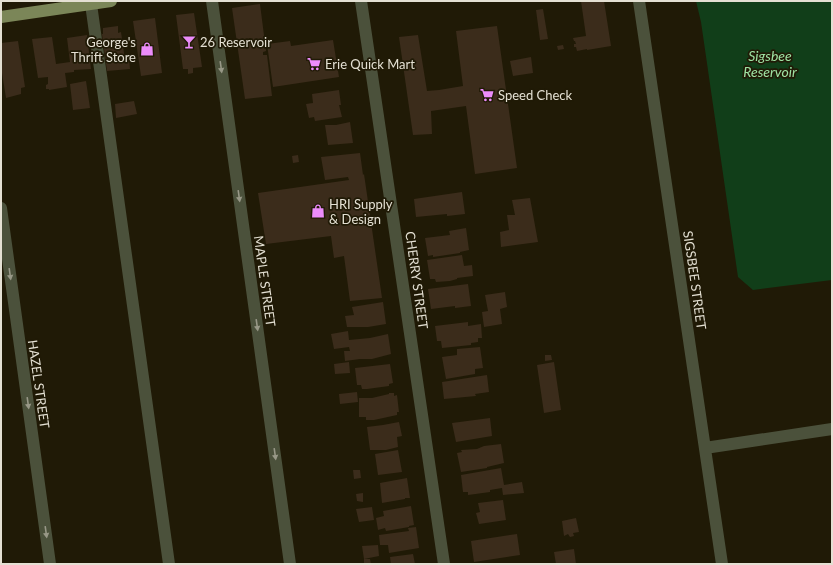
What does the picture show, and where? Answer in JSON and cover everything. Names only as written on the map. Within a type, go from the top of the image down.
[{"type":"main road","points":[[1,17],[111,1]]},
{"type":"street","name":"MAPLE STREET","points":[[212,1],[290,564]]},
{"type":"street","name":"CHERRY STREET","points":[[362,1],[444,564]]},
{"type":"street","name":"SIGSBEE STREET","points":[[639,1],[722,564]]},
{"type":"street","points":[[91,4],[169,564]]},
{"type":"street","name":"HAZEL STREET","points":[[1,208],[50,564]]},
{"type":"street","points":[[705,448],[832,429]]},
{"type":"water","name":"Sigsbee Reservoir","points":[[696,1],[832,1],[832,280],[753,290],[738,277],[701,22]]},
{"type":"building","points":[[581,1],[604,1],[611,46],[577,51],[576,47],[574,47],[574,44],[576,44],[573,38],[586,36]]},
{"type":"building","points":[[260,4],[266,51],[263,52],[263,55],[267,55],[272,96],[245,99],[232,8]]},
{"type":"building","points":[[543,9],[548,39],[540,40],[536,10]]},
{"type":"building","points":[[194,13],[202,67],[193,68],[193,73],[188,74],[188,69],[183,69],[176,15]]},
{"type":"building","points":[[155,18],[162,73],[141,76],[133,21]]},
{"type":"building","points":[[118,26],[118,33],[121,32],[125,60],[129,59],[130,69],[107,71],[102,34],[103,28]]},
{"type":"building","points":[[497,26],[517,168],[475,174],[466,106],[431,111],[432,134],[413,135],[399,37],[418,35],[427,91],[439,90],[463,86],[456,31]]},
{"type":"building","points":[[87,35],[91,69],[74,70],[74,72],[65,73],[67,87],[49,90],[46,89],[48,77],[38,78],[32,39],[52,37],[56,64],[70,62],[67,38]]},
{"type":"building","points":[[333,40],[339,77],[273,87],[267,44],[290,41],[291,46]]},
{"type":"building","points":[[18,41],[25,87],[21,88],[21,94],[6,98],[1,67],[1,43]]},
{"type":"building","points":[[563,45],[564,49],[558,50],[557,46]]},
{"type":"building","points":[[531,57],[533,73],[513,76],[510,61]]},
{"type":"building","points":[[86,81],[90,108],[73,110],[70,84]]},
{"type":"building","points":[[339,90],[341,105],[339,105],[342,117],[315,121],[314,117],[309,118],[306,104],[313,103],[312,94]]},
{"type":"building","points":[[134,101],[137,114],[116,118],[115,104]]},
{"type":"building","points":[[350,122],[353,143],[328,145],[325,125],[336,125]]},
{"type":"building","points":[[360,153],[382,298],[350,301],[344,256],[334,258],[331,236],[266,244],[258,193],[349,180],[348,177],[325,180],[321,157]]},
{"type":"building","points":[[298,155],[299,162],[293,163],[292,156]]},
{"type":"building","points":[[462,192],[465,214],[416,217],[414,199]]},
{"type":"building","points":[[530,198],[538,242],[501,247],[500,232],[509,230],[507,215],[515,215],[512,200]]},
{"type":"building","points":[[466,228],[469,250],[460,253],[433,257],[433,255],[428,256],[425,238],[450,235],[449,231]]},
{"type":"building","points":[[462,255],[464,266],[472,265],[473,276],[457,278],[450,281],[436,282],[435,279],[430,279],[427,260]]},
{"type":"building","points":[[468,284],[471,306],[431,309],[428,289]]},
{"type":"building","points":[[505,292],[507,307],[500,309],[502,324],[484,327],[482,312],[488,311],[485,295]]},
{"type":"building","points":[[383,302],[386,324],[368,327],[347,327],[345,316],[354,315],[352,307]]},
{"type":"building","points":[[468,322],[468,326],[481,324],[482,338],[478,338],[478,342],[471,343],[471,345],[442,348],[441,341],[437,341],[435,326]]},
{"type":"building","points":[[348,331],[349,340],[370,338],[388,334],[391,354],[372,359],[345,361],[344,351],[350,351],[349,347],[334,349],[331,334]]},
{"type":"building","points":[[480,347],[483,368],[475,369],[475,374],[446,379],[442,357],[457,355],[457,349]]},
{"type":"building","points":[[545,355],[551,355],[552,360],[545,361]]},
{"type":"building","points":[[349,362],[350,373],[335,374],[334,364]]},
{"type":"building","points":[[554,362],[561,410],[544,413],[537,365]]},
{"type":"building","points":[[390,364],[393,383],[389,384],[389,386],[362,389],[361,385],[357,385],[355,368]]},
{"type":"building","points":[[487,375],[489,392],[475,394],[476,396],[444,399],[442,382]]},
{"type":"building","points":[[357,392],[358,402],[340,404],[339,394]]},
{"type":"building","points":[[394,393],[394,396],[397,395],[399,412],[397,412],[397,415],[374,420],[366,420],[366,417],[359,417],[359,398],[372,398]]},
{"type":"building","points":[[490,418],[492,436],[456,442],[452,423]]},
{"type":"building","points":[[399,422],[402,436],[397,437],[398,447],[386,450],[370,450],[367,427]]},
{"type":"building","points":[[501,444],[504,463],[487,468],[461,472],[457,453],[462,452],[461,450],[477,449],[484,446]]},
{"type":"building","points":[[398,450],[402,472],[378,475],[375,454]]},
{"type":"building","points":[[501,468],[504,485],[522,482],[524,493],[503,495],[502,488],[490,490],[490,492],[468,495],[468,492],[463,492],[461,475]]},
{"type":"building","points":[[353,470],[360,470],[361,478],[354,479]]},
{"type":"building","points":[[407,478],[410,498],[382,503],[380,483]]},
{"type":"building","points":[[363,493],[363,502],[357,501],[356,494]]},
{"type":"building","points":[[503,500],[506,520],[479,524],[476,513],[480,512],[478,503]]},
{"type":"building","points":[[411,506],[414,525],[386,531],[385,528],[378,530],[376,518],[384,516],[383,511]]},
{"type":"building","points":[[372,507],[374,520],[359,522],[356,509]]},
{"type":"building","points":[[576,518],[579,532],[573,533],[574,536],[570,537],[568,534],[564,536],[562,521]]},
{"type":"building","points":[[416,527],[419,548],[389,553],[388,545],[380,545],[379,535],[409,531],[408,528]]},
{"type":"building","points":[[517,534],[520,555],[474,562],[471,541]]},
{"type":"building","points":[[378,545],[379,556],[364,559],[362,546]]},
{"type":"building","points":[[574,549],[576,564],[556,564],[554,552]]},
{"type":"building","points":[[413,554],[415,564],[391,564],[390,557]]},
{"type":"building","points":[[364,559],[370,559],[371,564],[364,564]]},
{"type":"place","name":"26 Reservoir","points":[[189,42]]},
{"type":"place","name":"George's Thrift Store","points":[[147,49]]},
{"type":"place","name":"Erie Quick Mart","points":[[314,64]]},
{"type":"place","name":"Speed Check","points":[[487,95]]},
{"type":"place","name":"HRI Supply & Design","points":[[318,211]]}]
